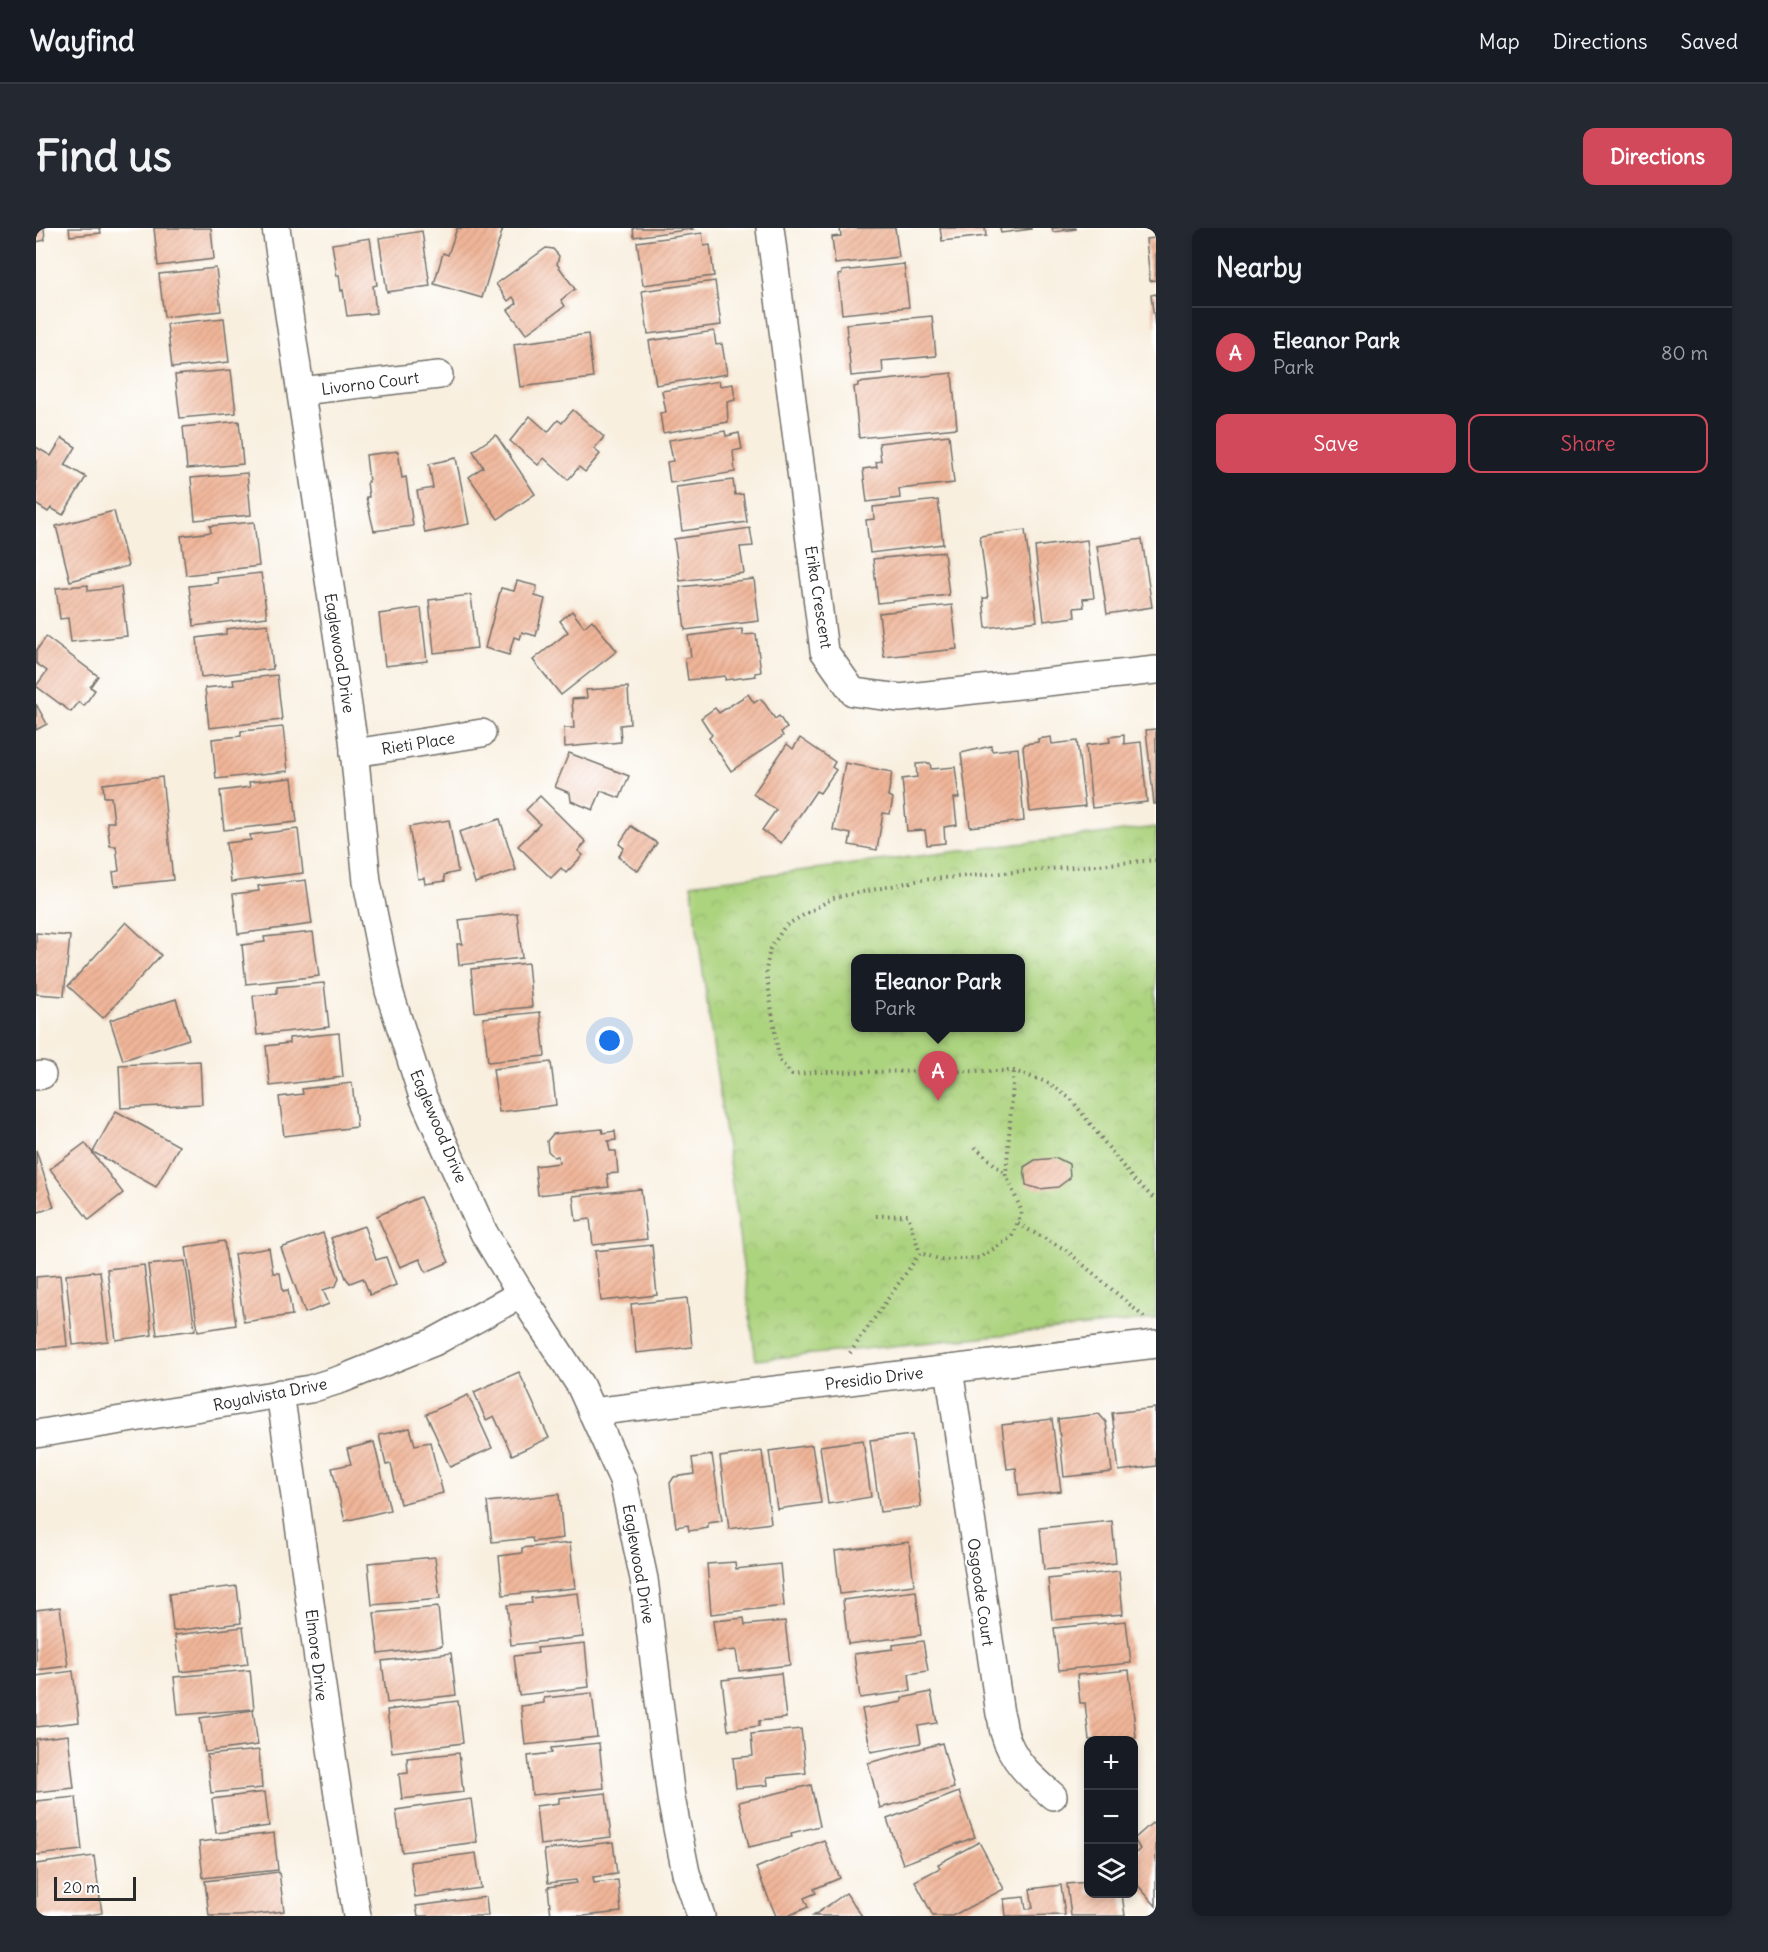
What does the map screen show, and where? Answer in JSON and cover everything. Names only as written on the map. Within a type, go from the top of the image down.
[{"type":"street","name":"Eaglewood Drive","points":[[276,228],[354,753],[367,882],[389,991],[423,1098],[484,1233],[580,1385],[623,1480],[644,1579],[671,1798],[686,1873],[701,1916]]},
{"type":"street","name":"Erika Crescent","points":[[770,228],[824,651],[853,692],[900,698],[1156,670]]},
{"type":"street","name":"Livorno Court","points":[[301,391],[439,375]]},
{"type":"street","name":"Rieti Place","points":[[354,753],[482,733]]},
{"type":"street","name":"Royalvista Drive","points":[[36,1434],[310,1389],[404,1356],[493,1311],[521,1294]]},
{"type":"street","name":"Presidio Drive","points":[[592,1412],[949,1369],[1152,1332]]},
{"type":"street","name":"Osgoode Court","points":[[949,1369],[1003,1730],[1018,1764],[1053,1796]]},
{"type":"street","name":"Elmore Drive","points":[[280,1394],[308,1576],[323,1701],[357,1916]]},
{"type":"path","points":[[1156,860],[921,880],[833,898],[785,926],[770,949],[766,970],[779,1060],[792,1076],[815,1072],[1014,1071],[1050,1083],[1071,1099],[1132,1178],[1156,1200]]},
{"type":"path","points":[[1006,1175],[1014,1071]]},
{"type":"path","points":[[920,1253],[942,1260],[979,1258],[1012,1237],[1022,1212],[1006,1175],[975,1147]]},
{"type":"path","points":[[876,1216],[908,1215],[920,1253]]},
{"type":"path","points":[[1018,1224],[1066,1250],[1152,1332]]},
{"type":"path","points":[[829,1383],[920,1253]]},
{"type":"green space","points":[[1156,827],[1156,1319],[756,1360],[691,884]]},
{"type":"building","points":[[36,228],[44,228],[45,240],[36,242]]},
{"type":"building","points":[[69,228],[100,228],[101,233],[70,236]]},
{"type":"building","points":[[154,228],[211,228],[214,259],[158,266]]},
{"type":"building","points":[[457,228],[503,228],[482,298],[434,284],[443,253],[448,255]]},
{"type":"building","points":[[633,228],[692,228],[693,229],[634,237]]},
{"type":"building","points":[[840,228],[895,228],[899,257],[835,264],[832,237],[841,236]]},
{"type":"building","points":[[940,228],[985,228],[986,236],[942,241]]},
{"type":"building","points":[[1000,228],[1031,228],[1031,229],[1001,233]]},
{"type":"building","points":[[1052,228],[1076,228],[1076,229],[1053,232]]},
{"type":"building","points":[[422,231],[430,286],[387,292],[379,238]]},
{"type":"building","points":[[702,233],[704,246],[710,245],[714,276],[643,285],[637,242]]},
{"type":"building","points":[[370,238],[377,285],[373,286],[376,313],[347,316],[332,244]]},
{"type":"building","points":[[1156,238],[1156,280],[1150,281],[1146,239]]},
{"type":"building","points":[[546,248],[553,249],[559,256],[557,264],[575,289],[561,300],[565,306],[526,334],[508,310],[517,303],[513,297],[508,301],[496,284]]},
{"type":"building","points":[[904,264],[909,307],[842,314],[838,275],[842,274],[842,271]]},
{"type":"building","points":[[216,268],[221,311],[164,317],[159,274]]},
{"type":"building","points":[[715,281],[721,325],[648,334],[642,291]]},
{"type":"building","points":[[1156,294],[1156,326],[1155,326],[1151,295]]},
{"type":"building","points":[[932,316],[936,356],[882,361],[883,373],[851,376],[846,324]]},
{"type":"building","points":[[224,318],[229,362],[172,368],[167,324]]},
{"type":"building","points":[[714,331],[716,345],[722,344],[727,374],[656,385],[649,341]]},
{"type":"building","points":[[588,334],[593,378],[520,387],[514,344]]},
{"type":"building","points":[[231,370],[236,413],[180,418],[175,375]]},
{"type":"building","points":[[952,373],[957,428],[859,438],[854,387],[858,386],[858,383]]},
{"type":"building","points":[[719,381],[720,386],[733,384],[735,400],[727,402],[728,422],[663,433],[660,413],[666,412],[662,391]]},
{"type":"building","points":[[573,410],[604,437],[594,449],[600,454],[585,472],[579,467],[568,480],[544,458],[538,465],[510,441],[530,416],[548,432],[558,420],[562,423]]},
{"type":"building","points":[[239,421],[243,464],[187,469],[183,427]]},
{"type":"building","points":[[725,431],[726,436],[739,433],[742,449],[733,451],[735,472],[670,483],[667,462],[673,461],[669,440]]},
{"type":"building","points":[[496,435],[535,494],[498,519],[469,477],[483,467],[473,451]]},
{"type":"building","points":[[949,435],[954,483],[899,489],[900,498],[867,502],[863,469],[877,467],[876,462],[881,461],[879,443]]},
{"type":"building","points":[[62,438],[76,447],[65,465],[86,477],[63,515],[51,508],[48,512],[36,502],[36,447],[51,456]]},
{"type":"building","points":[[398,451],[402,478],[406,477],[413,526],[374,531],[366,497],[369,497],[367,482],[369,482],[366,455]]},
{"type":"building","points":[[456,458],[469,524],[425,533],[417,491],[433,488],[429,464]]},
{"type":"building","points":[[247,473],[251,515],[195,520],[191,478]]},
{"type":"building","points":[[733,480],[735,495],[743,494],[747,522],[682,531],[676,487]]},
{"type":"building","points":[[938,500],[943,544],[870,553],[866,520],[874,519],[873,507]]},
{"type":"building","points":[[114,511],[128,566],[70,581],[56,526]]},
{"type":"building","points":[[254,522],[259,566],[186,575],[181,536],[211,532],[210,526]]},
{"type":"building","points":[[750,528],[753,546],[740,547],[744,573],[680,581],[674,539]]},
{"type":"building","points":[[1025,530],[1037,621],[986,628],[983,598],[988,598],[980,536]]},
{"type":"building","points":[[1142,539],[1152,607],[1107,614],[1097,546]]},
{"type":"building","points":[[1087,540],[1094,598],[1083,599],[1084,607],[1074,608],[1075,617],[1044,621],[1035,547]]},
{"type":"building","points":[[944,552],[949,595],[878,603],[873,559]]},
{"type":"building","points":[[261,573],[267,617],[194,626],[189,586],[218,583],[217,578]]},
{"type":"building","points":[[754,579],[759,621],[685,630],[680,587]]},
{"type":"building","points":[[517,581],[537,586],[535,596],[545,599],[536,636],[522,632],[520,639],[514,637],[509,655],[485,648],[501,588],[514,591]]},
{"type":"building","points":[[88,585],[88,591],[121,587],[127,636],[71,642],[68,618],[60,619],[56,588]]},
{"type":"building","points":[[471,595],[477,648],[434,653],[429,600]]},
{"type":"building","points":[[952,605],[957,649],[884,657],[879,613]]},
{"type":"building","points":[[421,608],[427,661],[385,666],[379,614]]},
{"type":"building","points":[[572,611],[584,627],[592,620],[617,651],[561,695],[533,660],[568,632],[560,621]]},
{"type":"building","points":[[268,624],[273,669],[201,677],[197,638],[226,634],[226,629]]},
{"type":"building","points":[[742,629],[743,635],[756,634],[761,672],[755,673],[756,676],[725,680],[725,676],[688,680],[685,658],[691,657],[688,636]]},
{"type":"building","points":[[46,637],[98,676],[90,687],[95,690],[84,706],[79,702],[71,712],[36,686],[47,671],[36,663],[36,651]]},
{"type":"building","points":[[277,675],[282,720],[209,728],[205,688],[234,685],[233,680]]},
{"type":"building","points":[[628,687],[630,724],[620,725],[621,742],[565,747],[564,728],[574,728],[572,699],[587,698],[586,690]]},
{"type":"building","points":[[748,694],[754,703],[760,699],[775,719],[779,716],[787,728],[781,732],[783,736],[731,771],[709,738],[712,735],[701,718],[715,708],[719,713]]},
{"type":"building","points":[[36,704],[47,724],[36,730]]},
{"type":"building","points":[[283,727],[288,771],[216,779],[212,739],[241,736],[241,731]]},
{"type":"building","points":[[1156,729],[1156,804],[1154,804],[1146,730]]},
{"type":"building","points":[[1124,735],[1124,744],[1141,742],[1147,802],[1092,808],[1086,745],[1110,742],[1109,737]]},
{"type":"building","points":[[1051,737],[1052,744],[1077,741],[1085,806],[1030,812],[1023,747],[1025,744],[1038,742],[1038,739]]},
{"type":"building","points":[[800,738],[835,762],[832,767],[836,770],[820,793],[816,791],[781,843],[762,830],[776,810],[753,794],[787,744],[793,749]]},
{"type":"building","points":[[991,746],[992,751],[1018,748],[1024,821],[970,827],[961,753]]},
{"type":"building","points":[[569,753],[629,776],[620,798],[601,791],[593,810],[571,801],[570,793],[555,787]]},
{"type":"building","points":[[845,763],[892,772],[888,796],[893,798],[890,814],[883,813],[877,850],[849,845],[851,834],[833,830]]},
{"type":"building","points":[[930,763],[931,769],[955,767],[959,798],[954,798],[957,825],[944,827],[945,843],[927,845],[925,830],[907,831],[902,779],[917,777],[916,764]]},
{"type":"building","points":[[162,777],[173,880],[115,886],[113,872],[119,871],[116,846],[110,846],[107,822],[114,822],[111,797],[104,797],[103,784]]},
{"type":"building","points":[[292,778],[297,822],[224,830],[220,791],[250,787],[249,782]]},
{"type":"building","points":[[540,796],[586,842],[578,851],[583,855],[566,873],[561,868],[551,878],[518,846],[540,824],[526,810]]},
{"type":"building","points":[[500,819],[516,870],[475,883],[459,832]]},
{"type":"building","points":[[449,820],[458,872],[444,875],[445,881],[425,884],[424,878],[418,879],[409,827]]},
{"type":"building","points":[[631,826],[657,843],[638,871],[618,857],[624,848],[619,844]]},
{"type":"building","points":[[298,829],[303,873],[231,882],[226,843],[251,840],[250,835]]},
{"type":"building","points":[[306,880],[312,924],[238,934],[233,894],[259,891],[258,886]]},
{"type":"building","points":[[517,913],[522,958],[459,965],[457,944],[462,944],[459,920]]},
{"type":"building","points":[[126,922],[161,955],[103,1018],[68,986]]},
{"type":"building","points":[[313,932],[319,976],[246,984],[242,945],[265,942],[264,937]]},
{"type":"building","points":[[36,933],[70,936],[64,996],[36,994]]},
{"type":"building","points":[[528,963],[532,1007],[475,1012],[471,969]]},
{"type":"building","points":[[324,983],[329,1027],[257,1035],[253,996],[277,993],[277,987]]},
{"type":"building","points":[[176,999],[189,1039],[123,1060],[110,1020]]},
{"type":"building","points":[[540,1012],[545,1056],[488,1062],[483,1018]]},
{"type":"building","points":[[339,1033],[343,1077],[270,1086],[266,1046],[289,1043],[289,1038]]},
{"type":"building","points":[[200,1061],[202,1104],[121,1108],[119,1065]]},
{"type":"building","points":[[551,1062],[556,1105],[499,1112],[493,1069]]},
{"type":"building","points":[[352,1083],[357,1127],[284,1136],[279,1097],[303,1094],[302,1089]]},
{"type":"building","points":[[116,1111],[179,1146],[156,1187],[93,1152]]},
{"type":"building","points":[[602,1129],[603,1133],[615,1131],[616,1140],[608,1141],[610,1151],[616,1151],[618,1173],[607,1174],[609,1187],[538,1195],[535,1166],[559,1163],[558,1156],[554,1157],[548,1151],[547,1141],[553,1134]]},
{"type":"building","points":[[85,1143],[123,1193],[89,1220],[50,1169]]},
{"type":"building","points":[[36,1150],[54,1207],[36,1213]]},
{"type":"building","points":[[1057,1158],[1069,1164],[1070,1178],[1058,1187],[1039,1189],[1026,1185],[1024,1167],[1035,1160]]},
{"type":"building","points":[[641,1189],[647,1239],[593,1245],[590,1219],[576,1221],[573,1196]]},
{"type":"building","points":[[420,1197],[449,1262],[426,1272],[420,1259],[400,1267],[377,1216]]},
{"type":"building","points":[[364,1226],[376,1260],[386,1257],[396,1285],[370,1295],[363,1278],[350,1283],[346,1278],[331,1238]]},
{"type":"building","points":[[323,1233],[339,1278],[336,1286],[323,1290],[329,1304],[305,1313],[281,1248]]},
{"type":"building","points":[[224,1241],[236,1325],[198,1331],[186,1247]]},
{"type":"building","points":[[652,1245],[657,1295],[601,1301],[595,1251]]},
{"type":"building","points":[[269,1248],[273,1273],[280,1273],[283,1291],[288,1290],[292,1315],[244,1322],[234,1254]]},
{"type":"building","points":[[185,1261],[195,1330],[157,1335],[148,1265]]},
{"type":"building","points":[[144,1265],[152,1335],[116,1340],[107,1269]]},
{"type":"building","points":[[100,1271],[108,1341],[73,1345],[66,1275]]},
{"type":"building","points":[[60,1275],[67,1346],[36,1349],[36,1277]]},
{"type":"building","points":[[687,1298],[692,1347],[636,1353],[631,1304]]},
{"type":"building","points":[[519,1372],[549,1438],[512,1455],[494,1416],[486,1420],[474,1392]]},
{"type":"building","points":[[468,1395],[492,1448],[450,1467],[426,1414]]},
{"type":"building","points":[[1155,1408],[1156,1466],[1119,1471],[1112,1413]]},
{"type":"building","points":[[1099,1414],[1106,1422],[1112,1472],[1064,1477],[1058,1419]]},
{"type":"building","points":[[1052,1419],[1061,1491],[1019,1496],[1016,1468],[1007,1469],[1002,1425]]},
{"type":"building","points":[[410,1428],[415,1445],[430,1442],[443,1493],[400,1504],[391,1464],[386,1465],[379,1435]]},
{"type":"building","points":[[912,1435],[921,1507],[880,1512],[870,1440]]},
{"type":"building","points":[[863,1440],[871,1497],[828,1504],[820,1446]]},
{"type":"building","points":[[374,1442],[390,1510],[345,1521],[332,1468],[351,1464],[347,1449]]},
{"type":"building","points":[[812,1445],[821,1503],[777,1509],[769,1451]]},
{"type":"building","points":[[762,1451],[771,1523],[729,1529],[720,1457]]},
{"type":"building","points":[[712,1455],[722,1521],[708,1523],[708,1528],[689,1531],[688,1525],[676,1527],[670,1483],[674,1477],[694,1474],[692,1458]]},
{"type":"building","points":[[559,1494],[563,1538],[533,1542],[532,1538],[492,1542],[487,1502]]},
{"type":"building","points":[[1112,1521],[1116,1563],[1044,1570],[1040,1528]]},
{"type":"building","points":[[909,1542],[914,1585],[840,1594],[835,1551]]},
{"type":"building","points":[[570,1543],[575,1588],[503,1595],[499,1556],[522,1553],[522,1548]]},
{"type":"building","points":[[435,1557],[440,1599],[372,1605],[368,1563]]},
{"type":"building","points":[[735,1562],[736,1569],[780,1564],[784,1606],[711,1614],[707,1564]]},
{"type":"building","points":[[1119,1571],[1123,1614],[1052,1620],[1048,1579]]},
{"type":"building","points":[[237,1586],[241,1623],[173,1631],[169,1594]]},
{"type":"building","points":[[916,1591],[921,1635],[848,1644],[843,1600]]},
{"type":"building","points":[[578,1593],[583,1637],[511,1645],[507,1605],[532,1603],[531,1598]]},
{"type":"building","points":[[60,1607],[68,1666],[36,1670],[36,1610]]},
{"type":"building","points":[[438,1607],[442,1646],[379,1654],[374,1613]]},
{"type":"building","points":[[744,1618],[745,1625],[785,1621],[790,1665],[739,1671],[736,1650],[717,1652],[713,1621]]},
{"type":"building","points":[[1126,1621],[1131,1663],[1059,1670],[1054,1628]]},
{"type":"building","points":[[243,1627],[248,1664],[180,1672],[175,1635]]},
{"type":"building","points":[[923,1641],[928,1671],[909,1674],[911,1691],[860,1698],[854,1654],[893,1649],[893,1645]]},
{"type":"building","points":[[585,1643],[589,1687],[519,1695],[514,1656],[538,1653],[537,1648]]},
{"type":"building","points":[[451,1653],[456,1695],[387,1703],[382,1661]]},
{"type":"building","points":[[250,1670],[254,1709],[178,1715],[174,1677]]},
{"type":"building","points":[[1129,1670],[1136,1736],[1089,1736],[1085,1703],[1080,1703],[1077,1675]]},
{"type":"building","points":[[73,1671],[79,1722],[36,1727],[36,1676]]},
{"type":"building","points":[[781,1673],[786,1718],[759,1721],[759,1726],[728,1730],[722,1680]]},
{"type":"building","points":[[931,1692],[937,1723],[918,1726],[921,1743],[871,1752],[862,1709],[902,1702],[902,1698]]},
{"type":"building","points":[[592,1693],[597,1737],[525,1745],[521,1706],[544,1703],[544,1698]]},
{"type":"building","points":[[458,1701],[463,1743],[392,1752],[387,1710]]},
{"type":"building","points":[[253,1710],[258,1745],[205,1752],[200,1718]]},
{"type":"building","points":[[801,1729],[806,1773],[767,1777],[768,1785],[736,1788],[733,1758],[753,1756],[751,1734]]},
{"type":"building","points":[[68,1735],[74,1788],[36,1792],[36,1739]]},
{"type":"building","points":[[599,1743],[604,1788],[532,1795],[528,1756],[552,1753],[551,1748]]},
{"type":"building","points":[[942,1743],[954,1788],[880,1808],[868,1763]]},
{"type":"building","points":[[259,1750],[262,1788],[211,1793],[207,1755]]},
{"type":"building","points":[[459,1753],[463,1792],[402,1799],[399,1774],[408,1773],[407,1758]]},
{"type":"building","points":[[811,1785],[820,1826],[791,1833],[792,1837],[749,1847],[739,1802]]},
{"type":"building","points":[[265,1792],[269,1826],[216,1833],[212,1799]]},
{"type":"building","points":[[959,1792],[975,1837],[903,1864],[887,1819]]},
{"type":"building","points":[[606,1793],[611,1837],[540,1845],[536,1806],[559,1803],[559,1798]]},
{"type":"building","points":[[76,1797],[82,1850],[36,1855],[36,1801]]},
{"type":"building","points":[[471,1799],[477,1842],[402,1852],[396,1810]]},
{"type":"building","points":[[1152,1823],[1156,1828],[1156,1906],[1138,1886],[1138,1851],[1140,1849],[1138,1835]]},
{"type":"building","points":[[274,1833],[278,1870],[203,1878],[199,1842]]},
{"type":"building","points":[[824,1840],[840,1878],[814,1889],[816,1893],[804,1898],[808,1907],[788,1916],[776,1916],[756,1868]]},
{"type":"building","points":[[613,1842],[617,1874],[593,1877],[594,1883],[618,1880],[621,1912],[584,1916],[551,1916],[548,1887],[577,1883],[576,1880],[548,1883],[544,1850]]},
{"type":"building","points":[[979,1842],[1004,1889],[952,1916],[933,1916],[915,1881],[940,1868],[938,1864]]},
{"type":"building","points":[[476,1853],[481,1888],[415,1897],[410,1862]]},
{"type":"building","points":[[94,1856],[102,1913],[82,1916],[36,1916],[36,1864]]},
{"type":"building","points":[[279,1872],[284,1911],[241,1916],[209,1916],[205,1881]]},
{"type":"building","points":[[1084,1882],[1084,1898],[1123,1898],[1125,1916],[1071,1916],[1067,1884]]},
{"type":"building","points":[[1061,1885],[1065,1915],[1006,1916],[1004,1899],[1024,1897],[1026,1909],[1033,1908],[1030,1889]]},
{"type":"building","points":[[846,1893],[862,1916],[813,1916]]},
{"type":"building","points":[[486,1897],[488,1916],[418,1916],[416,1906]]},
{"type":"place","name":"Eleanor Park","points":[[938,1101]]}]
